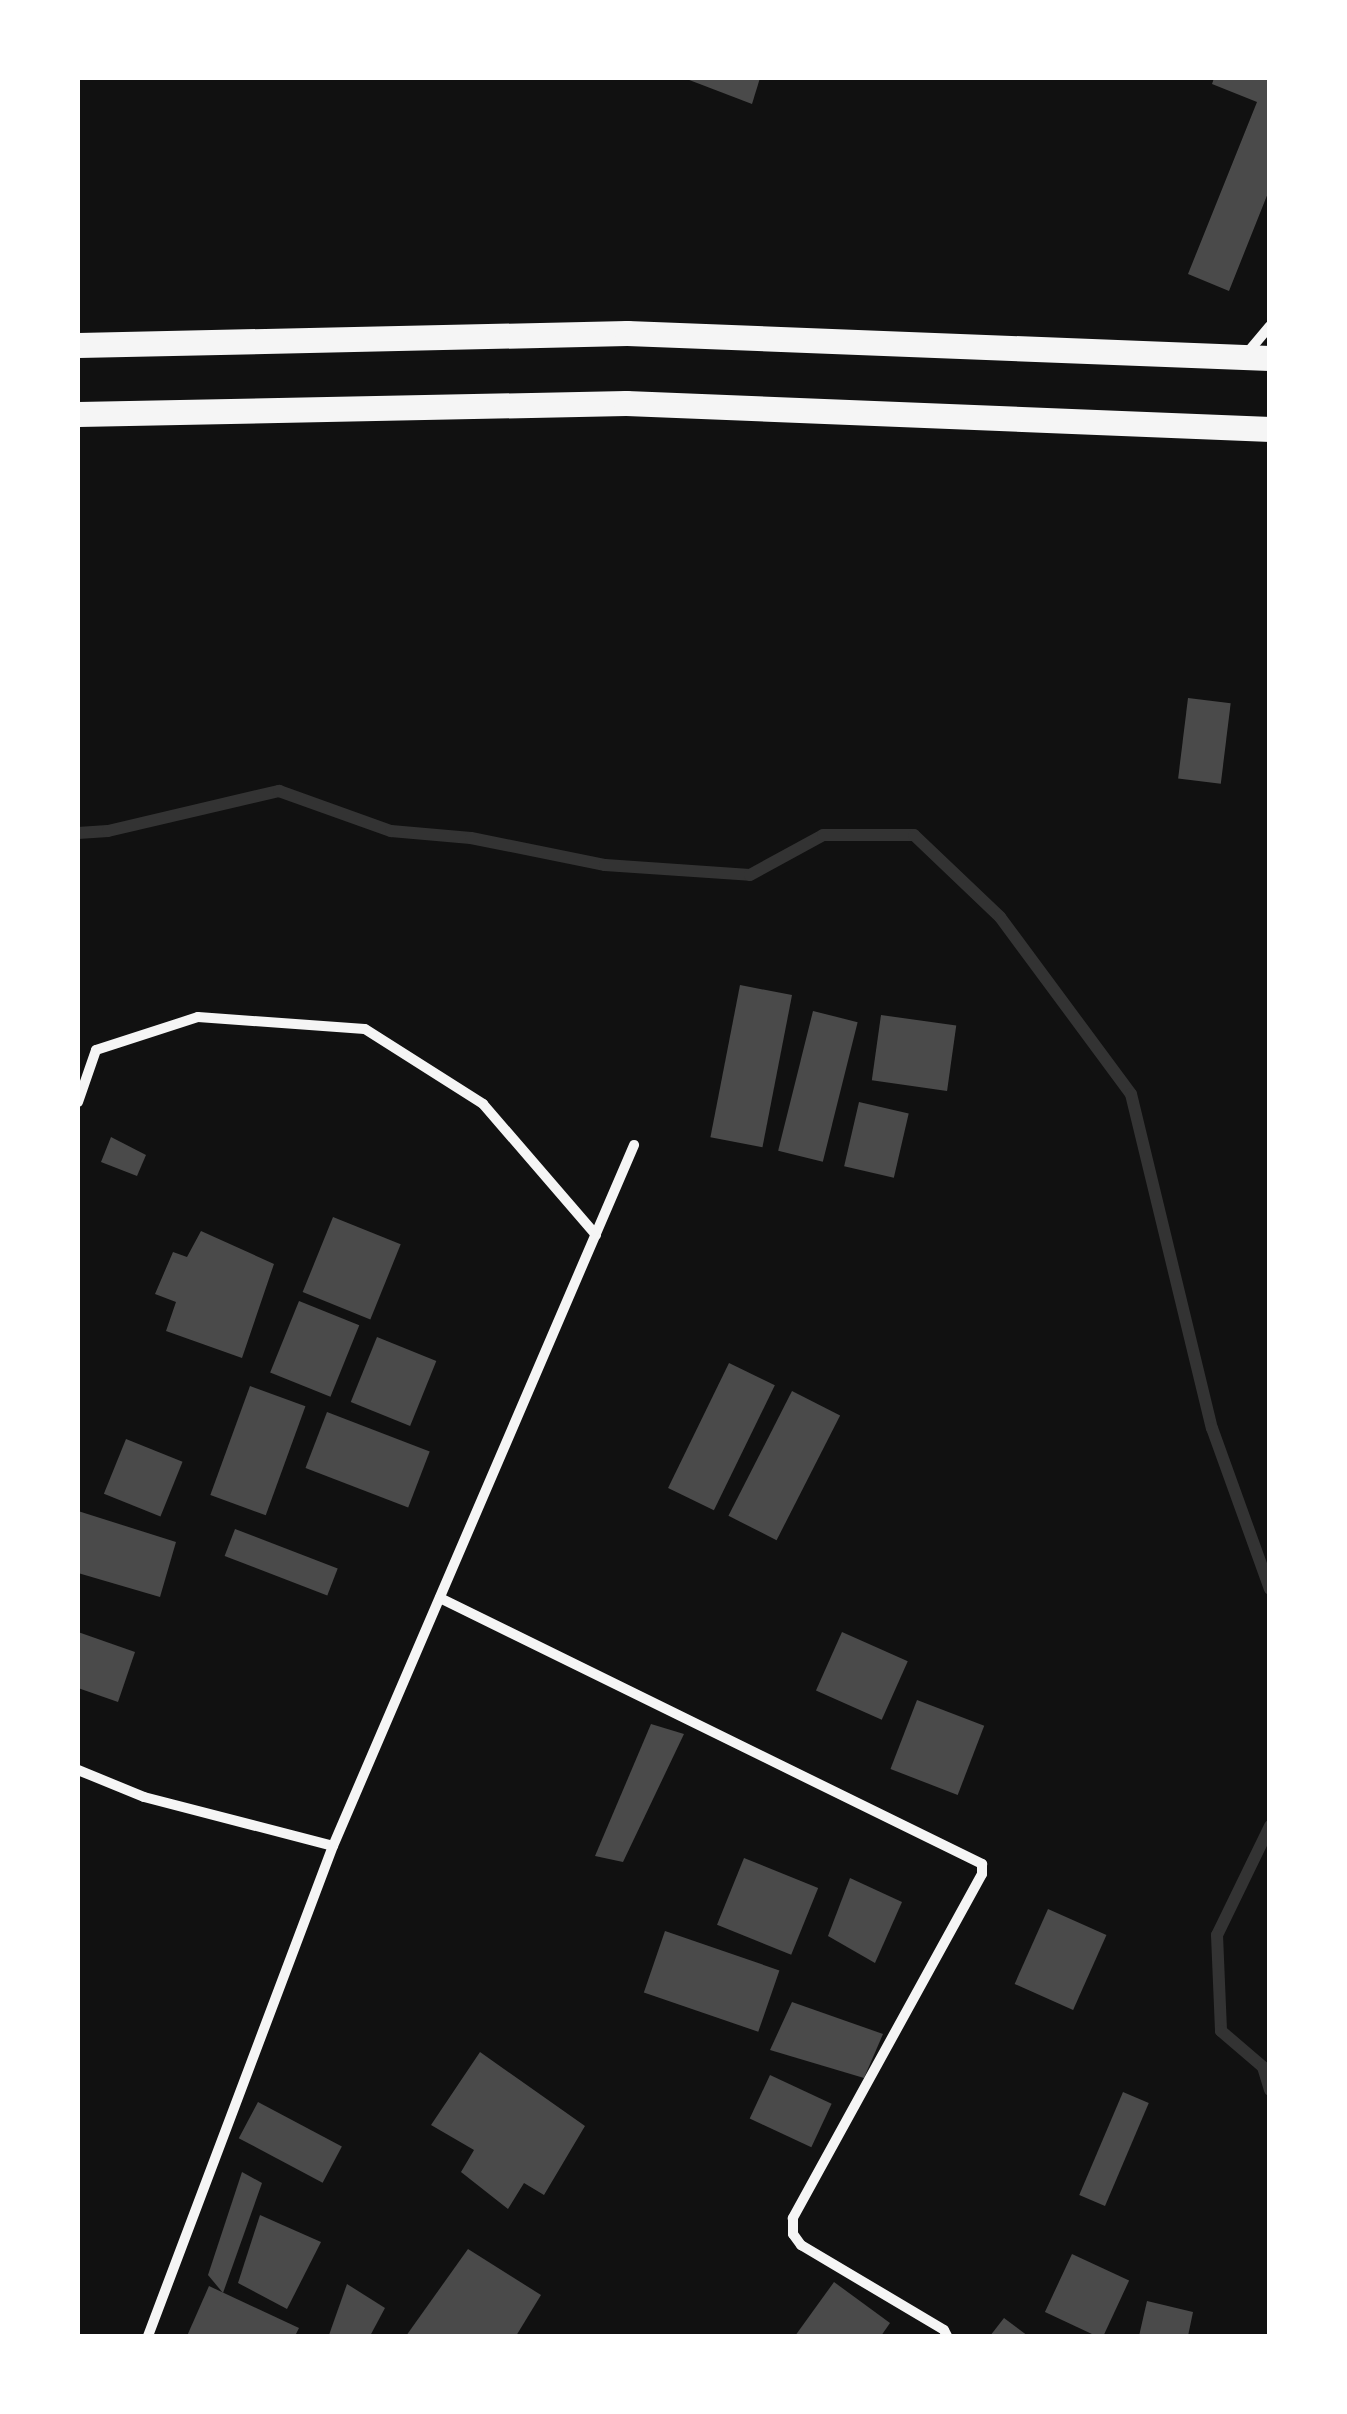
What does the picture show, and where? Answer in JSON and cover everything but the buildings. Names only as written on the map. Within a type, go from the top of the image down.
[{"type":"main road","points":[[78,345],[627,332],[1257,357]]},
{"type":"main road","points":[[78,414],[626,403],[1270,429]]},
{"type":"street","points":[[1257,357],[1270,326]]},
{"type":"street","points":[[78,1102],[96,1050],[198,1017],[365,1029],[483,1104],[596,1235]]},
{"type":"street","points":[[148,2336],[334,1846],[634,1145]]},
{"type":"street","points":[[440,1598],[978,1858],[982,1874],[793,2218],[793,2234],[801,2245],[944,2330],[947,2336]]},
{"type":"street","points":[[78,1770],[144,1797],[334,1846]]},
{"type":"waterway","points":[[78,833],[108,831],[279,791],[391,831],[471,838],[605,865],[750,875],[823,835],[914,835],[1000,917],[1131,1094],[1212,1428],[1270,1589]]},
{"type":"waterway","points":[[1270,1826],[1217,1935],[1221,2031],[1263,2067],[1270,2090]]}]
